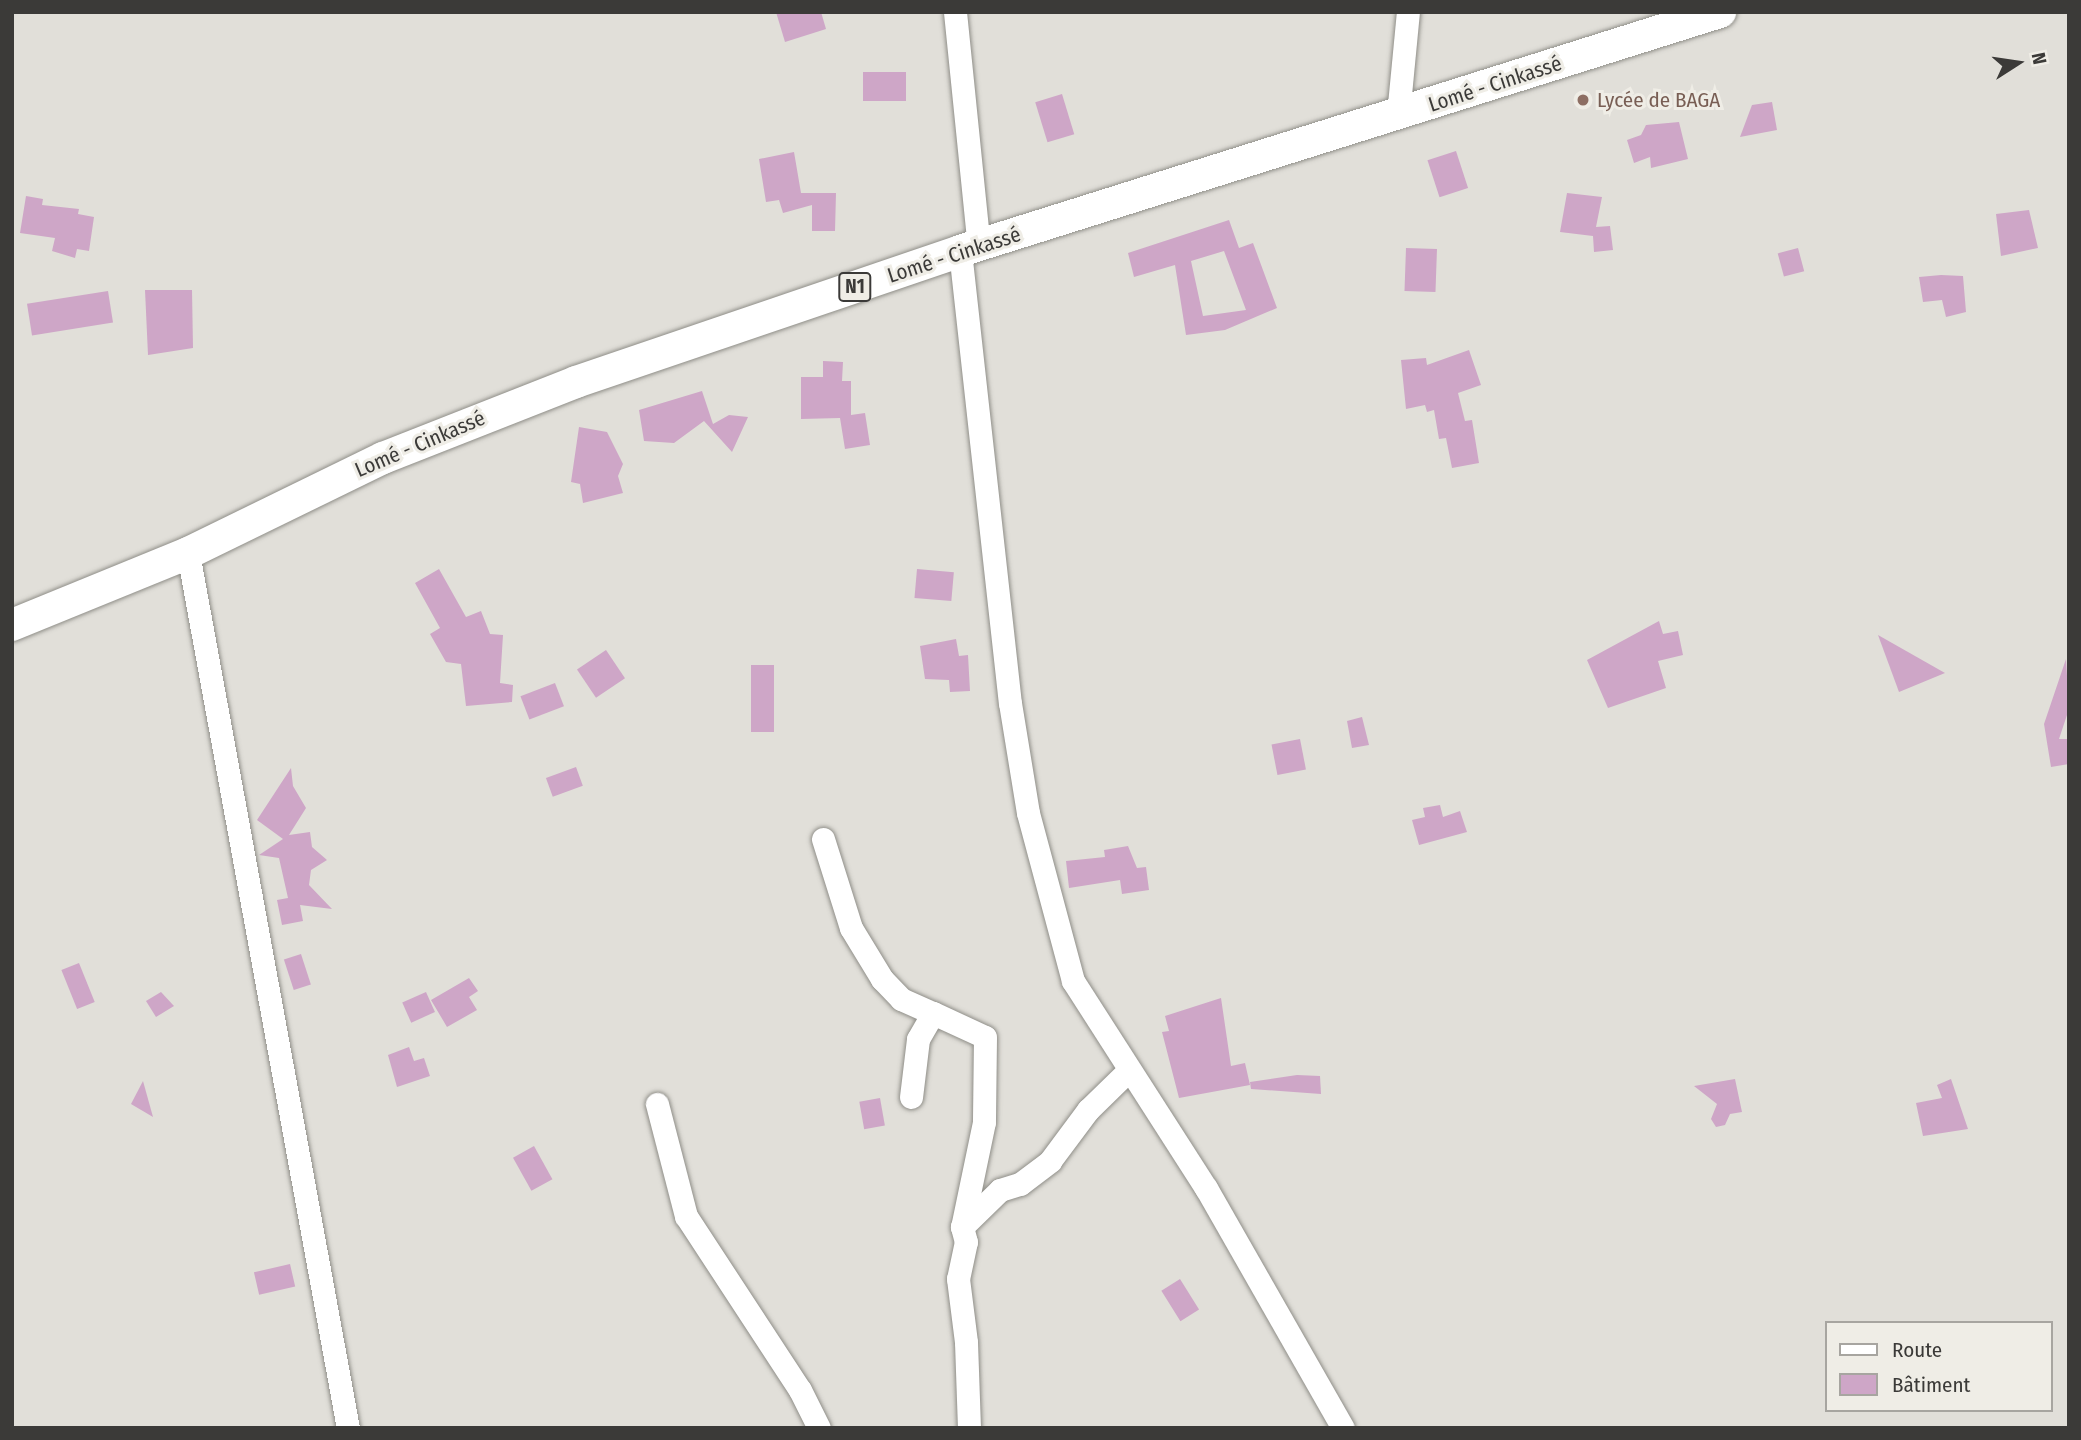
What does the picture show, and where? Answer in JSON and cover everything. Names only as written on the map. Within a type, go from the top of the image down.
[{"type":"highway","name":"Lomé - Cinkassé","points":[[12,625],[188,553],[383,458],[476,420],[970,249],[1720,12]]},
{"type":"street","points":[[956,12],[970,249],[1003,652],[1028,813],[1073,981],[1128,1071],[1206,1188],[1343,1428]]},
{"type":"street","points":[[1398,115],[1408,12]]},
{"type":"street","points":[[188,553],[348,1428]]},
{"type":"street","points":[[823,839],[851,928],[882,979],[901,999],[985,1037],[984,1122],[962,1227],[966,1242],[958,1279],[967,1342],[969,1428]]},
{"type":"street","points":[[911,1097],[918,1039],[933,1013]]},
{"type":"street","points":[[962,1227],[1000,1190],[1020,1184],[1050,1161],[1088,1111],[1128,1071]]},
{"type":"street","points":[[657,1104],[686,1216],[800,1390],[819,1428]]},
{"type":"building","points":[[776,12],[821,12],[826,29],[785,42]]},
{"type":"building","points":[[863,72],[906,72],[906,101],[863,101]]},
{"type":"building","points":[[1062,94],[1074,134],[1048,142],[1035,102]]},
{"type":"building","points":[[1772,102],[1777,130],[1740,137],[1752,105]]},
{"type":"building","points":[[1679,122],[1688,159],[1651,168],[1650,157],[1634,163],[1627,140],[1641,135],[1646,125]]},
{"type":"building","points":[[1456,151],[1468,188],[1440,197],[1427,160]]},
{"type":"building","points":[[794,152],[801,193],[836,193],[835,231],[812,231],[812,205],[783,213],[779,200],[766,202],[759,159]]},
{"type":"building","points":[[1567,193],[1602,197],[1596,227],[1610,226],[1613,250],[1594,252],[1593,236],[1560,232]]},
{"type":"building","points":[[26,196],[43,199],[42,205],[79,209],[78,214],[94,217],[89,251],[77,249],[75,258],[52,251],[55,238],[20,233]]},
{"type":"building","points":[[2029,210],[2038,248],[2001,256],[1996,214]]},
{"type":"building","points":[[1229,220],[1239,248],[1253,243],[1277,308],[1225,330],[1186,335],[1175,265],[1134,277],[1128,253]],"holes":[[[1224,251],[1246,310],[1203,316],[1191,261]]]},
{"type":"building","points":[[1406,248],[1437,249],[1435,292],[1404,291]]},
{"type":"building","points":[[1798,248],[1804,271],[1784,277],[1778,253]]},
{"type":"building","points":[[1963,276],[1966,312],[1946,317],[1942,300],[1923,302],[1919,277]]},
{"type":"building","points":[[145,290],[192,290],[193,348],[148,355]]},
{"type":"building","points":[[108,291],[113,323],[32,335],[27,304]]},
{"type":"building","points":[[1469,350],[1481,385],[1458,393],[1465,421],[1472,420],[1479,463],[1452,468],[1446,438],[1439,439],[1434,410],[1427,412],[1425,405],[1406,409],[1401,360],[1426,358],[1427,365]]},
{"type":"building","points":[[823,361],[843,362],[842,381],[851,381],[851,415],[865,413],[870,445],[845,449],[840,418],[801,419],[801,377],[823,377]]},
{"type":"building","points":[[702,391],[713,424],[729,415],[748,417],[732,452],[704,421],[674,443],[644,441],[639,410]]},
{"type":"building","points":[[579,427],[607,432],[623,464],[618,476],[623,493],[583,503],[580,484],[571,482]]},
{"type":"building","points":[[439,569],[466,617],[481,611],[490,634],[503,635],[500,683],[513,685],[512,702],[466,706],[461,664],[446,662],[430,634],[440,628],[415,583]]},
{"type":"building","points":[[917,569],[954,572],[951,601],[914,598]]},
{"type":"building","points":[[1659,621],[1663,634],[1678,631],[1683,655],[1658,661],[1666,688],[1608,708],[1587,660]]},
{"type":"building","points":[[1878,635],[1945,673],[1899,692]]},
{"type":"building","points":[[956,639],[959,656],[968,655],[970,691],[950,692],[949,680],[925,679],[920,646]]},
{"type":"building","points":[[606,650],[625,678],[596,698],[577,670]]},
{"type":"building","points":[[2066,659],[2069,709],[2059,739],[2069,739],[2069,764],[2051,767],[2044,724]]},
{"type":"building","points":[[751,665],[774,665],[774,732],[751,732]]},
{"type":"building","points":[[555,683],[564,706],[529,720],[520,696]]},
{"type":"building","points":[[1362,717],[1369,745],[1352,748],[1347,721]]},
{"type":"building","points":[[1300,739],[1306,769],[1277,775],[1272,745]]},
{"type":"building","points":[[576,767],[583,786],[553,797],[546,778]]},
{"type":"building","points":[[291,768],[293,786],[306,808],[289,835],[310,832],[312,847],[327,860],[311,870],[309,885],[332,909],[300,905],[303,921],[282,925],[277,900],[288,898],[279,858],[259,855],[283,839],[257,820]]},
{"type":"building","points":[[1440,805],[1443,817],[1460,811],[1467,832],[1419,845],[1412,820],[1425,817],[1423,808]]},
{"type":"building","points":[[1128,846],[1137,868],[1146,867],[1149,890],[1122,894],[1120,880],[1069,888],[1066,861],[1105,857],[1104,850]]},
{"type":"building","points":[[301,954],[311,984],[294,990],[284,960]]},
{"type":"building","points":[[79,963],[95,1002],[77,1009],[61,970]]},
{"type":"building","points":[[469,978],[478,991],[469,997],[477,1010],[447,1027],[431,1000]]},
{"type":"building","points":[[161,992],[174,1006],[156,1017],[146,1001]]},
{"type":"building","points":[[426,992],[435,1012],[411,1023],[402,1003]]},
{"type":"building","points":[[1221,998],[1231,1066],[1245,1063],[1250,1085],[1179,1098],[1162,1032],[1169,1031],[1165,1016]]},
{"type":"building","points":[[409,1047],[414,1061],[424,1058],[430,1076],[397,1087],[388,1055]]},
{"type":"building","points":[[1297,1075],[1320,1076],[1321,1094],[1251,1089],[1250,1082]]},
{"type":"building","points":[[1735,1079],[1742,1112],[1730,1114],[1725,1125],[1716,1127],[1711,1119],[1717,1104],[1694,1086]]},
{"type":"building","points":[[1951,1079],[1968,1129],[1923,1136],[1916,1103],[1942,1098],[1937,1085]]},
{"type":"building","points":[[143,1081],[153,1117],[131,1104]]},
{"type":"building","points":[[880,1098],[885,1126],[864,1129],[859,1102]]},
{"type":"building","points":[[534,1146],[552,1179],[531,1191],[513,1158]]},
{"type":"building","points":[[290,1264],[295,1286],[259,1295],[254,1272]]},
{"type":"building","points":[[1180,1279],[1199,1310],[1180,1321],[1161,1291]]},
{"type":"place","name":"Lycée de BAGA","points":[[1583,100]]}]
